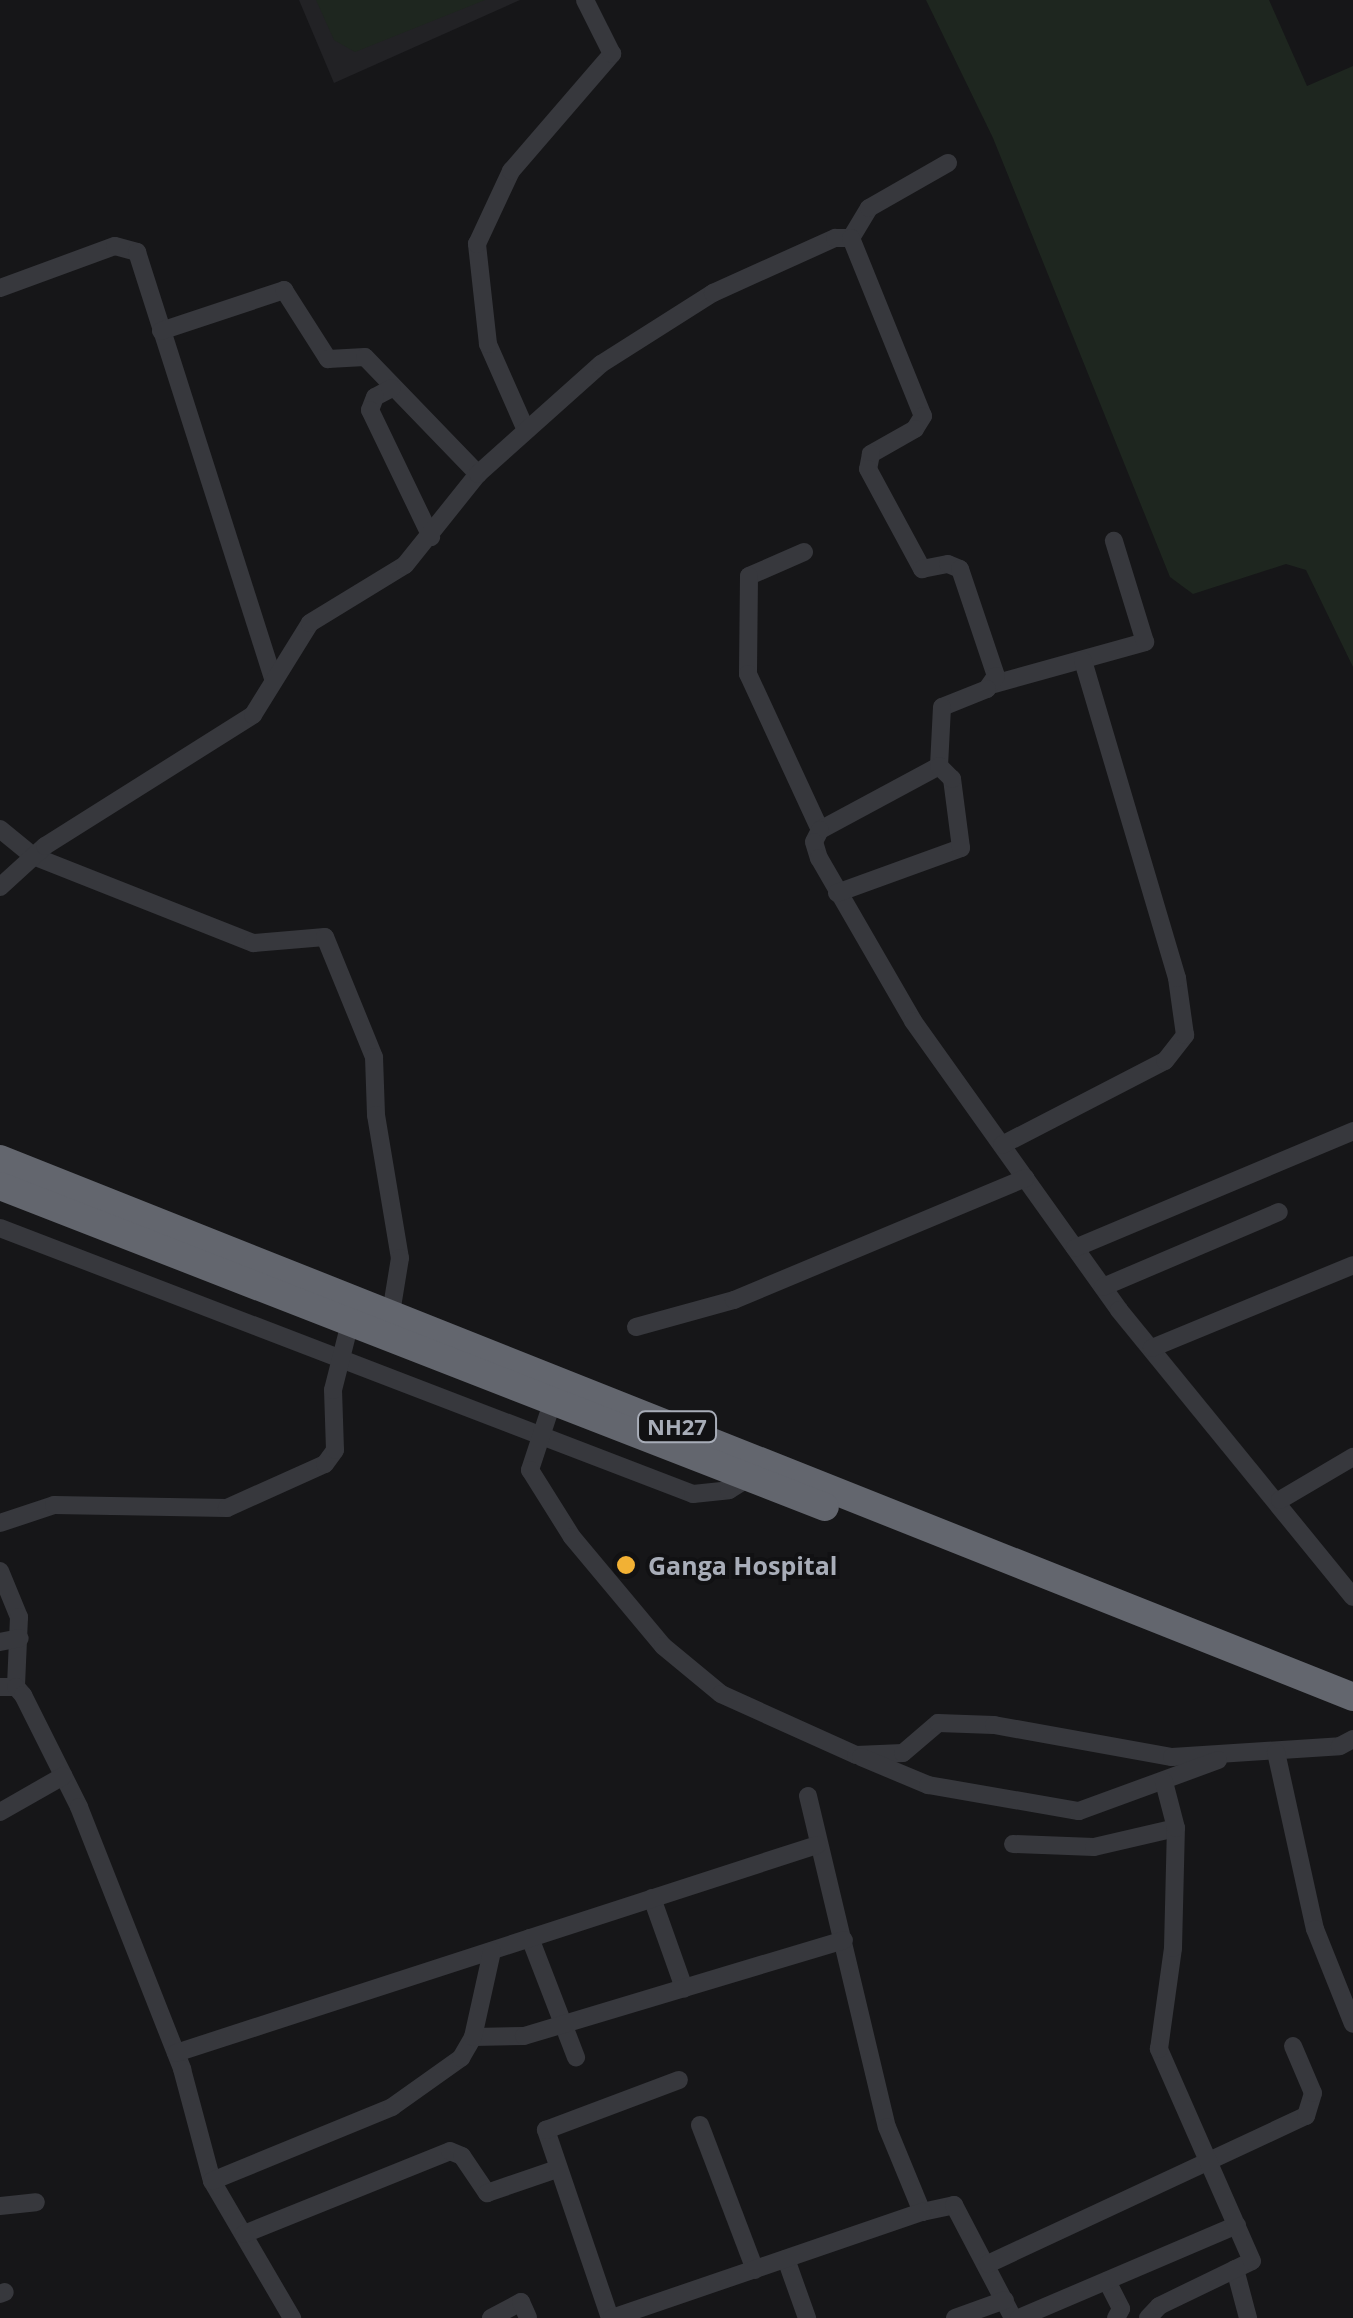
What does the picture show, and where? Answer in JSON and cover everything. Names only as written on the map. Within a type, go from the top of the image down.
[{"type":"highway","name":"NH27","points":[[0,1158],[1353,1697]]},
{"type":"highway","name":"NH27","points":[[0,1186],[1353,1713]]},
{"type":"street","points":[[524,428],[488,344],[477,244],[511,171],[612,54],[585,0]]},
{"type":"street","points":[[851,238],[869,208],[948,163]]},
{"type":"street","points":[[0,887],[33,856],[253,714],[310,623],[396,573],[431,537],[478,474],[524,428],[601,364],[676,314],[835,238],[851,238]]},
{"type":"street","points":[[851,238],[923,416],[915,429],[871,454],[868,469],[922,570],[948,564],[960,569],[994,684]]},
{"type":"street","points":[[0,288],[130,245],[274,681]]},
{"type":"street","points":[[161,331],[284,290],[328,359],[365,356],[478,474]]},
{"type":"street","points":[[392,388],[375,397],[370,410],[431,537]]},
{"type":"street","points":[[837,893],[961,848],[952,779],[939,766],[942,707],[994,684],[1140,647],[1147,636],[1114,542]]},
{"type":"street","points":[[804,552],[749,576],[748,674],[820,830]]},
{"type":"street","points":[[1002,1145],[1166,1061],[1185,1035],[1176,978],[1083,661]]},
{"type":"street","points":[[939,766],[820,830],[814,842],[837,893],[913,1021],[1103,1288],[1280,1500],[1353,1597]]},
{"type":"street","points":[[0,829],[33,856],[253,943],[325,938],[374,1057],[376,1115],[400,1258],[390,1312]]},
{"type":"street","points":[[1075,1248],[1353,1130]]},
{"type":"street","points":[[636,1327],[734,1300],[1025,1178]]},
{"type":"street","points":[[1103,1288],[1279,1212]]},
{"type":"street","points":[[0,1228],[340,1362],[692,1494],[729,1490],[750,1477]]},
{"type":"street","points":[[1152,1348],[1353,1264]]},
{"type":"street","points":[[0,1522],[54,1506],[227,1508],[308,1472],[332,1457],[340,1362],[350,1322]]},
{"type":"street","points":[[554,1400],[530,1470],[572,1537],[663,1646],[721,1694],[928,1785],[1026,1806],[1079,1810],[1164,1782],[1226,1756]]},
{"type":"street","points":[[1280,1500],[1353,1457]]},
{"type":"street","points":[[0,1571],[20,1638],[8,1687],[63,1776],[176,2053],[212,2181],[292,2318]]},
{"type":"street","points":[[0,1642],[20,1638]]},
{"type":"street","points":[[856,1755],[903,1753],[938,1723],[994,1724],[1172,1758],[1276,1752],[1353,1739]]},
{"type":"street","points":[[1276,1752],[1289,1835],[1315,1929],[1353,2024]]},
{"type":"street","points":[[0,1812],[63,1776]]},
{"type":"street","points":[[1148,2318],[1158,2306],[1252,2261],[1159,2049],[1173,1948],[1176,1828],[1164,1782]]},
{"type":"street","points":[[808,1796],[817,1845],[844,1940],[859,2033],[886,2128],[922,2212]]},
{"type":"street","points":[[1013,1844],[1094,1847],[1176,1828]]},
{"type":"street","points":[[176,2053],[817,1845]]},
{"type":"street","points":[[652,1898],[684,1988]]},
{"type":"street","points":[[530,1938],[576,2056]]},
{"type":"street","points":[[473,2037],[524,2036],[844,1940]]},
{"type":"street","points":[[212,2181],[392,2107],[460,2058],[473,2037],[492,1951]]},
{"type":"street","points":[[988,2264],[1212,2163],[1312,2109],[1314,2093],[1293,2046]]},
{"type":"street","points":[[678,2080],[546,2130],[611,2318],[922,2212],[954,2205],[1012,2312]]},
{"type":"street","points":[[700,2125],[755,2270]]},
{"type":"street","points":[[244,2234],[450,2151],[462,2156],[487,2193],[557,2169]]},
{"type":"street","points":[[0,2206],[36,2202]]},
{"type":"street","points":[[955,2318],[1012,2312],[1107,2281],[1237,2225]]},
{"type":"street","points":[[786,2259],[807,2318]]},
{"type":"street","points":[[1235,2270],[1248,2318]]},
{"type":"street","points":[[1107,2281],[1120,2308],[1116,2318]]},
{"type":"street","points":[[491,2318],[521,2302],[528,2318]]},
{"type":"shaded area","points":[[299,0],[520,0],[334,83]]},
{"type":"shaded area","points":[[316,0],[485,0],[355,52],[334,40]]},
{"type":"shaded area","points":[[926,0],[1269,0],[1307,86],[1353,66],[1353,667],[1306,570],[1286,564],[1193,594],[1170,577],[993,138]]},
{"type":"place","name":"Ganga Hospital","points":[[626,1565]]}]
